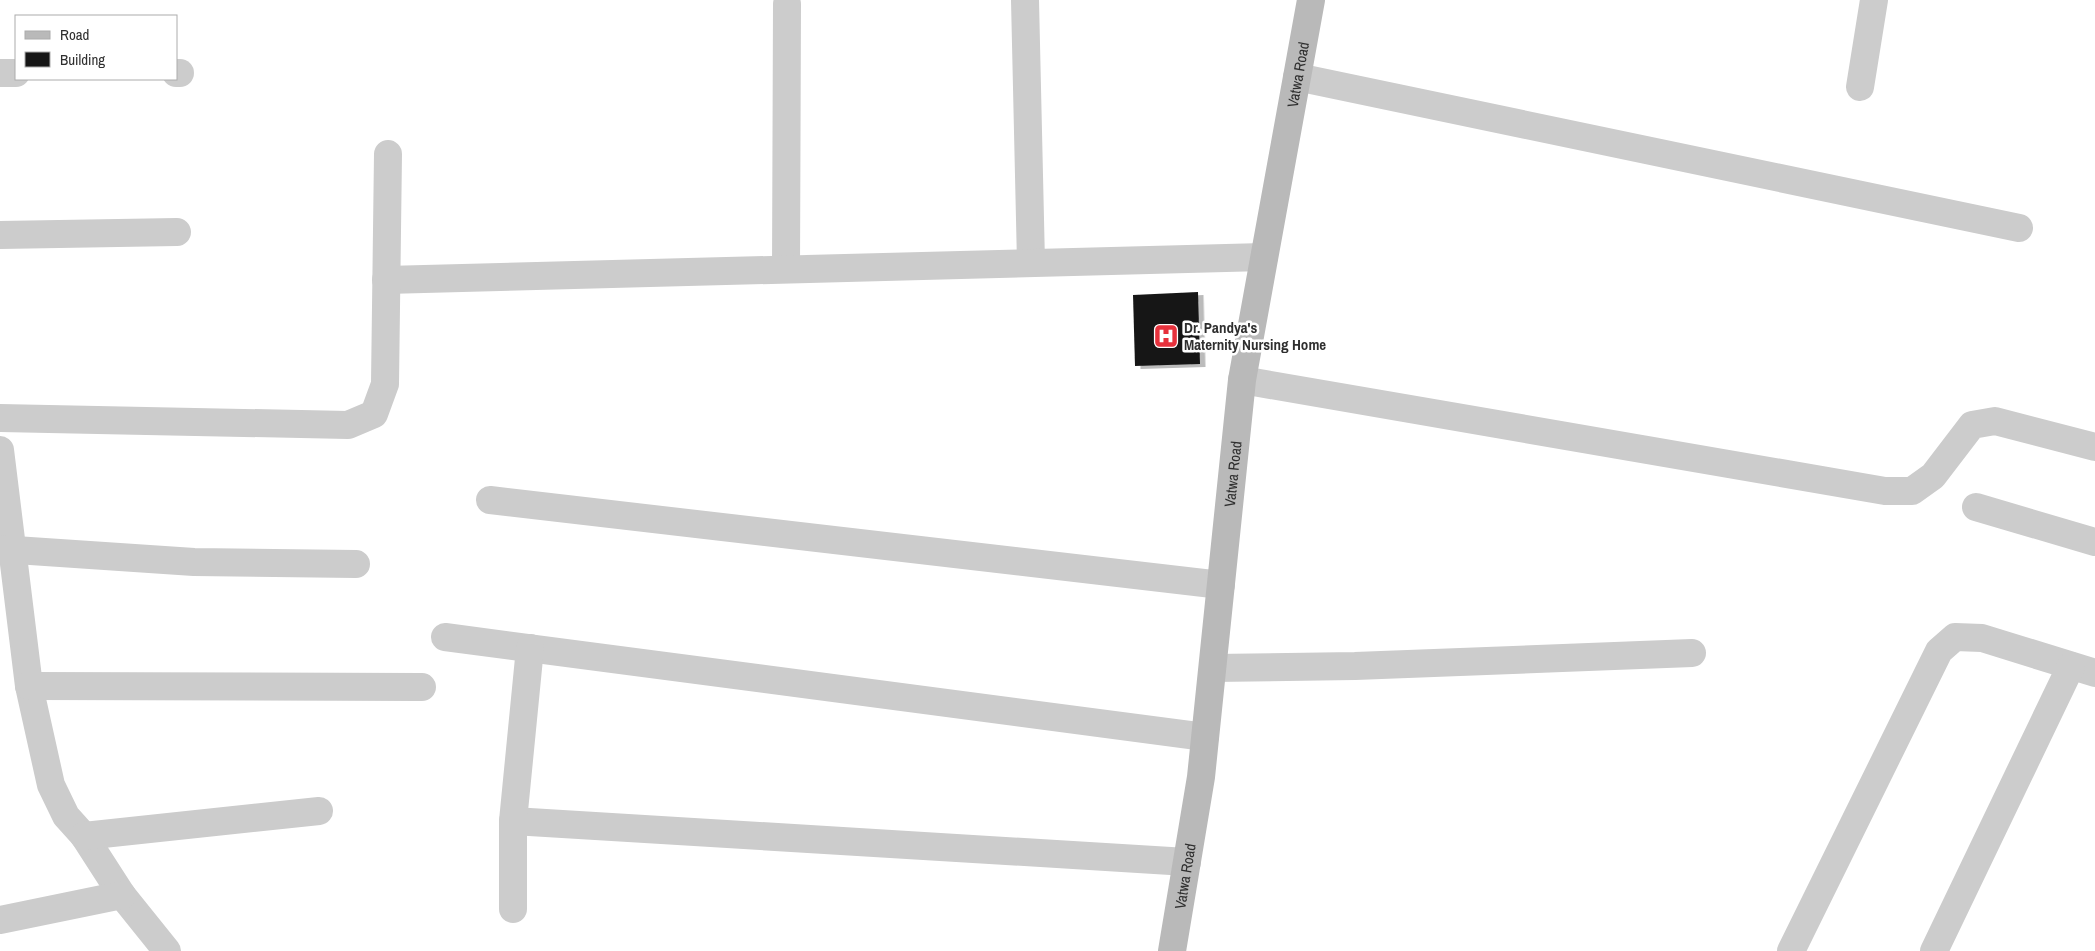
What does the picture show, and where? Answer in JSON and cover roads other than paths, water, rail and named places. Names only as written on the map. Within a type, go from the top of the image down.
[{"type":"main road","name":"Vatwa Road","points":[[1172,951],[1201,777],[1242,380],[1311,0]]},
{"type":"street","points":[[1025,0],[1031,263]]},
{"type":"street","points":[[1860,88],[1874,0]]},
{"type":"street","points":[[786,269],[787,4]]},
{"type":"street","points":[[0,73],[15,73]]},
{"type":"street","points":[[1297,77],[2019,228]]},
{"type":"street","points":[[0,418],[348,425],[374,414],[384,384],[388,154]]},
{"type":"street","points":[[0,235],[177,232]]},
{"type":"street","points":[[386,280],[1264,257]]},
{"type":"street","points":[[1242,380],[1885,491],[1912,491],[1933,476],[1972,426],[1995,421],[2095,447]]},
{"type":"street","points":[[0,450],[6,550],[30,686],[51,785],[66,816],[84,836],[122,896],[166,951]]},
{"type":"street","points":[[490,500],[1221,586]]},
{"type":"street","points":[[1976,507],[2095,542]]},
{"type":"street","points":[[6,550],[194,562],[356,564]]},
{"type":"street","points":[[444,637],[1205,737]]},
{"type":"street","points":[[1791,951],[1939,651],[1955,637],[1982,638],[2083,669],[1934,951]]},
{"type":"street","points":[[513,909],[513,821],[530,648]]},
{"type":"street","points":[[1213,668],[1355,666],[1692,653]]},
{"type":"street","points":[[30,686],[422,687]]},
{"type":"street","points":[[84,836],[319,812]]},
{"type":"street","points":[[513,821],[1186,862]]},
{"type":"street","points":[[0,920],[122,896]]},
{"type":"place","name":"Dr. Pandya's Maternity Nursing Home","points":[[1166,336]]}]
